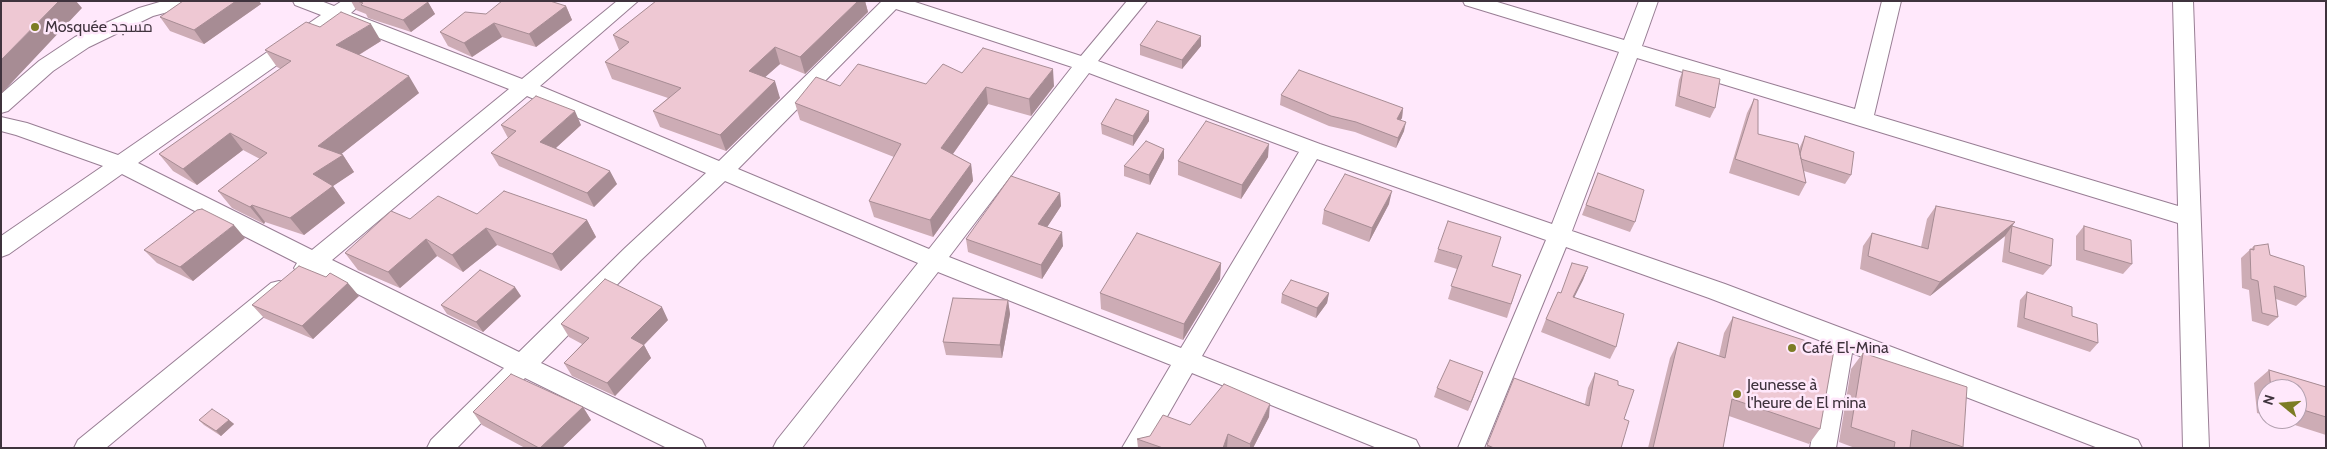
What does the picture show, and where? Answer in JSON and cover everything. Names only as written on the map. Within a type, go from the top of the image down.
[{"type":"street","points":[[1,106],[46,66],[82,42],[146,12],[187,1]]},
{"type":"street","points":[[302,1],[524,87],[933,260],[1408,448]]},
{"type":"street","points":[[1,248],[355,1]]},
{"type":"street","points":[[87,448],[629,1]]},
{"type":"street","points":[[440,448],[633,254],[723,170],[892,1],[1085,64],[1312,149],[1717,292],[1842,341],[2129,448]]},
{"type":"street","points":[[786,448],[1085,64],[1138,1]]},
{"type":"street","points":[[1472,1],[2189,218]]},
{"type":"street","points":[[1471,448],[1559,236],[1649,1]]},
{"type":"street","points":[[1863,119],[1892,1]]},
{"type":"street","points":[[2183,1],[2196,448]]},
{"type":"street","points":[[1,124],[20,128],[122,165],[522,365],[693,448]]},
{"type":"street","points":[[1135,448],[1312,149]]},
{"type":"street","points":[[1823,448],[1842,341]]},
{"type":"building","points":[[1,1],[59,1],[1,60]]},
{"type":"building","points":[[183,1],[236,1],[194,30],[160,17]]},
{"type":"building","points":[[357,1],[428,2],[403,20],[361,5],[363,3]]},
{"type":"building","points":[[502,1],[550,1],[566,6],[529,34],[494,23],[464,43],[440,32],[465,12],[486,14]]},
{"type":"building","points":[[656,1],[858,1],[800,57],[775,47],[749,71],[775,81],[720,135],[653,111],[681,88],[605,62],[629,42],[613,35]]},
{"type":"building","points":[[341,12],[371,24],[336,45],[409,76],[318,146],[343,155],[313,174],[333,186],[290,218],[252,205],[250,207],[218,191],[267,153],[230,133],[183,169],[159,154],[291,61],[265,50],[306,22],[320,27]]},
{"type":"building","points":[[1157,21],[1201,36],[1182,60],[1140,45]]},
{"type":"building","points":[[983,48],[1053,69],[1029,99],[986,87],[941,148],[971,164],[930,220],[869,201],[901,144],[795,103],[816,77],[840,86],[858,64],[926,84],[943,64],[962,73]]},
{"type":"building","points":[[1299,70],[1403,108],[1397,119],[1406,122],[1398,138],[1356,122],[1331,116],[1281,95]]},
{"type":"building","points":[[1683,70],[1720,79],[1715,108],[1679,96]]},
{"type":"building","points":[[536,96],[575,111],[540,142],[610,171],[587,193],[491,153],[516,131],[501,125]]},
{"type":"building","points":[[1116,99],[1149,111],[1133,136],[1101,124]]},
{"type":"building","points":[[1754,99],[1758,100],[1758,134],[1798,144],[1806,183],[1735,159]]},
{"type":"building","points":[[1206,121],[1269,144],[1242,185],[1178,161]]},
{"type":"building","points":[[1805,136],[1854,152],[1851,175],[1801,159],[1800,154]]},
{"type":"building","points":[[1146,141],[1164,149],[1149,175],[1124,166]]},
{"type":"building","points":[[1598,173],[1644,190],[1635,222],[1586,205]]},
{"type":"building","points":[[1345,174],[1392,191],[1372,228],[1324,210]]},
{"type":"building","points":[[1011,176],[1060,193],[1038,224],[1062,232],[1041,265],[966,239]]},
{"type":"building","points":[[504,191],[587,220],[552,254],[486,228],[452,255],[426,239],[388,272],[345,253],[391,211],[410,219],[438,196],[477,214]]},
{"type":"building","points":[[1936,206],[2015,222],[1940,282],[1868,256],[1872,233],[1928,249]]},
{"type":"building","points":[[202,209],[234,225],[180,267],[144,250],[197,210]]},
{"type":"building","points":[[1448,221],[1501,237],[1492,266],[1521,275],[1511,304],[1451,286],[1462,256],[1438,249]]},
{"type":"building","points":[[2012,226],[2053,239],[2051,266],[2009,252]]},
{"type":"building","points":[[2084,226],[2131,240],[2132,264],[2084,250]]},
{"type":"building","points":[[1137,233],[1221,263],[1184,324],[1100,293]]},
{"type":"building","points":[[2268,244],[2270,255],[2304,266],[2306,297],[2274,286],[2278,317],[2262,313],[2258,281],[2251,279],[2250,249],[2254,250],[2254,246]]},
{"type":"building","points":[[1572,263],[1588,267],[1573,297],[1624,314],[1616,347],[1546,319],[1558,292],[1561,293]]},
{"type":"building","points":[[299,266],[326,277],[330,273],[348,283],[302,326],[252,305]]},
{"type":"building","points":[[480,270],[515,287],[476,322],[441,305]]},
{"type":"building","points":[[605,279],[662,307],[631,338],[644,345],[607,383],[564,363],[589,338],[561,324]]},
{"type":"building","points":[[1291,280],[1329,293],[1317,308],[1282,294]]},
{"type":"building","points":[[2027,292],[2072,307],[2072,316],[2097,324],[2098,343],[2024,318]]},
{"type":"building","points":[[953,298],[1008,300],[1000,345],[943,342]]},
{"type":"building","points":[[1733,317],[1834,350],[1820,429],[1732,399],[1723,448],[1653,448],[1678,342],[1725,358]]},
{"type":"building","points":[[1863,353],[1967,387],[1963,447],[1912,430],[1910,448],[1894,448],[1895,442],[1851,427]]},
{"type":"building","points":[[1450,360],[1483,372],[1471,402],[1437,388]]},
{"type":"building","points":[[2269,370],[2299,379],[2270,379]]},
{"type":"building","points":[[1595,373],[1618,381],[1618,385],[1634,390],[1624,419],[1629,421],[1621,448],[1494,448],[1487,445],[1514,378],[1589,406]]},
{"type":"building","points":[[511,374],[583,407],[540,448],[473,412]]},
{"type":"building","points":[[2307,381],[2326,387],[2326,417],[2307,411]]},
{"type":"building","points":[[1224,384],[1270,404],[1250,444],[1228,434],[1223,448],[1163,448],[1137,439],[1150,436],[1163,415],[1190,425]]},
{"type":"building","points":[[212,409],[229,420],[216,431],[199,420]]},
{"type":"place","name":"Mosquée مسجد","points":[[35,27]]},
{"type":"place","name":"Café El-Mina","points":[[1792,348]]},
{"type":"place","name":"Jeunesse à l'heure de El mina","points":[[1737,394]]}]
